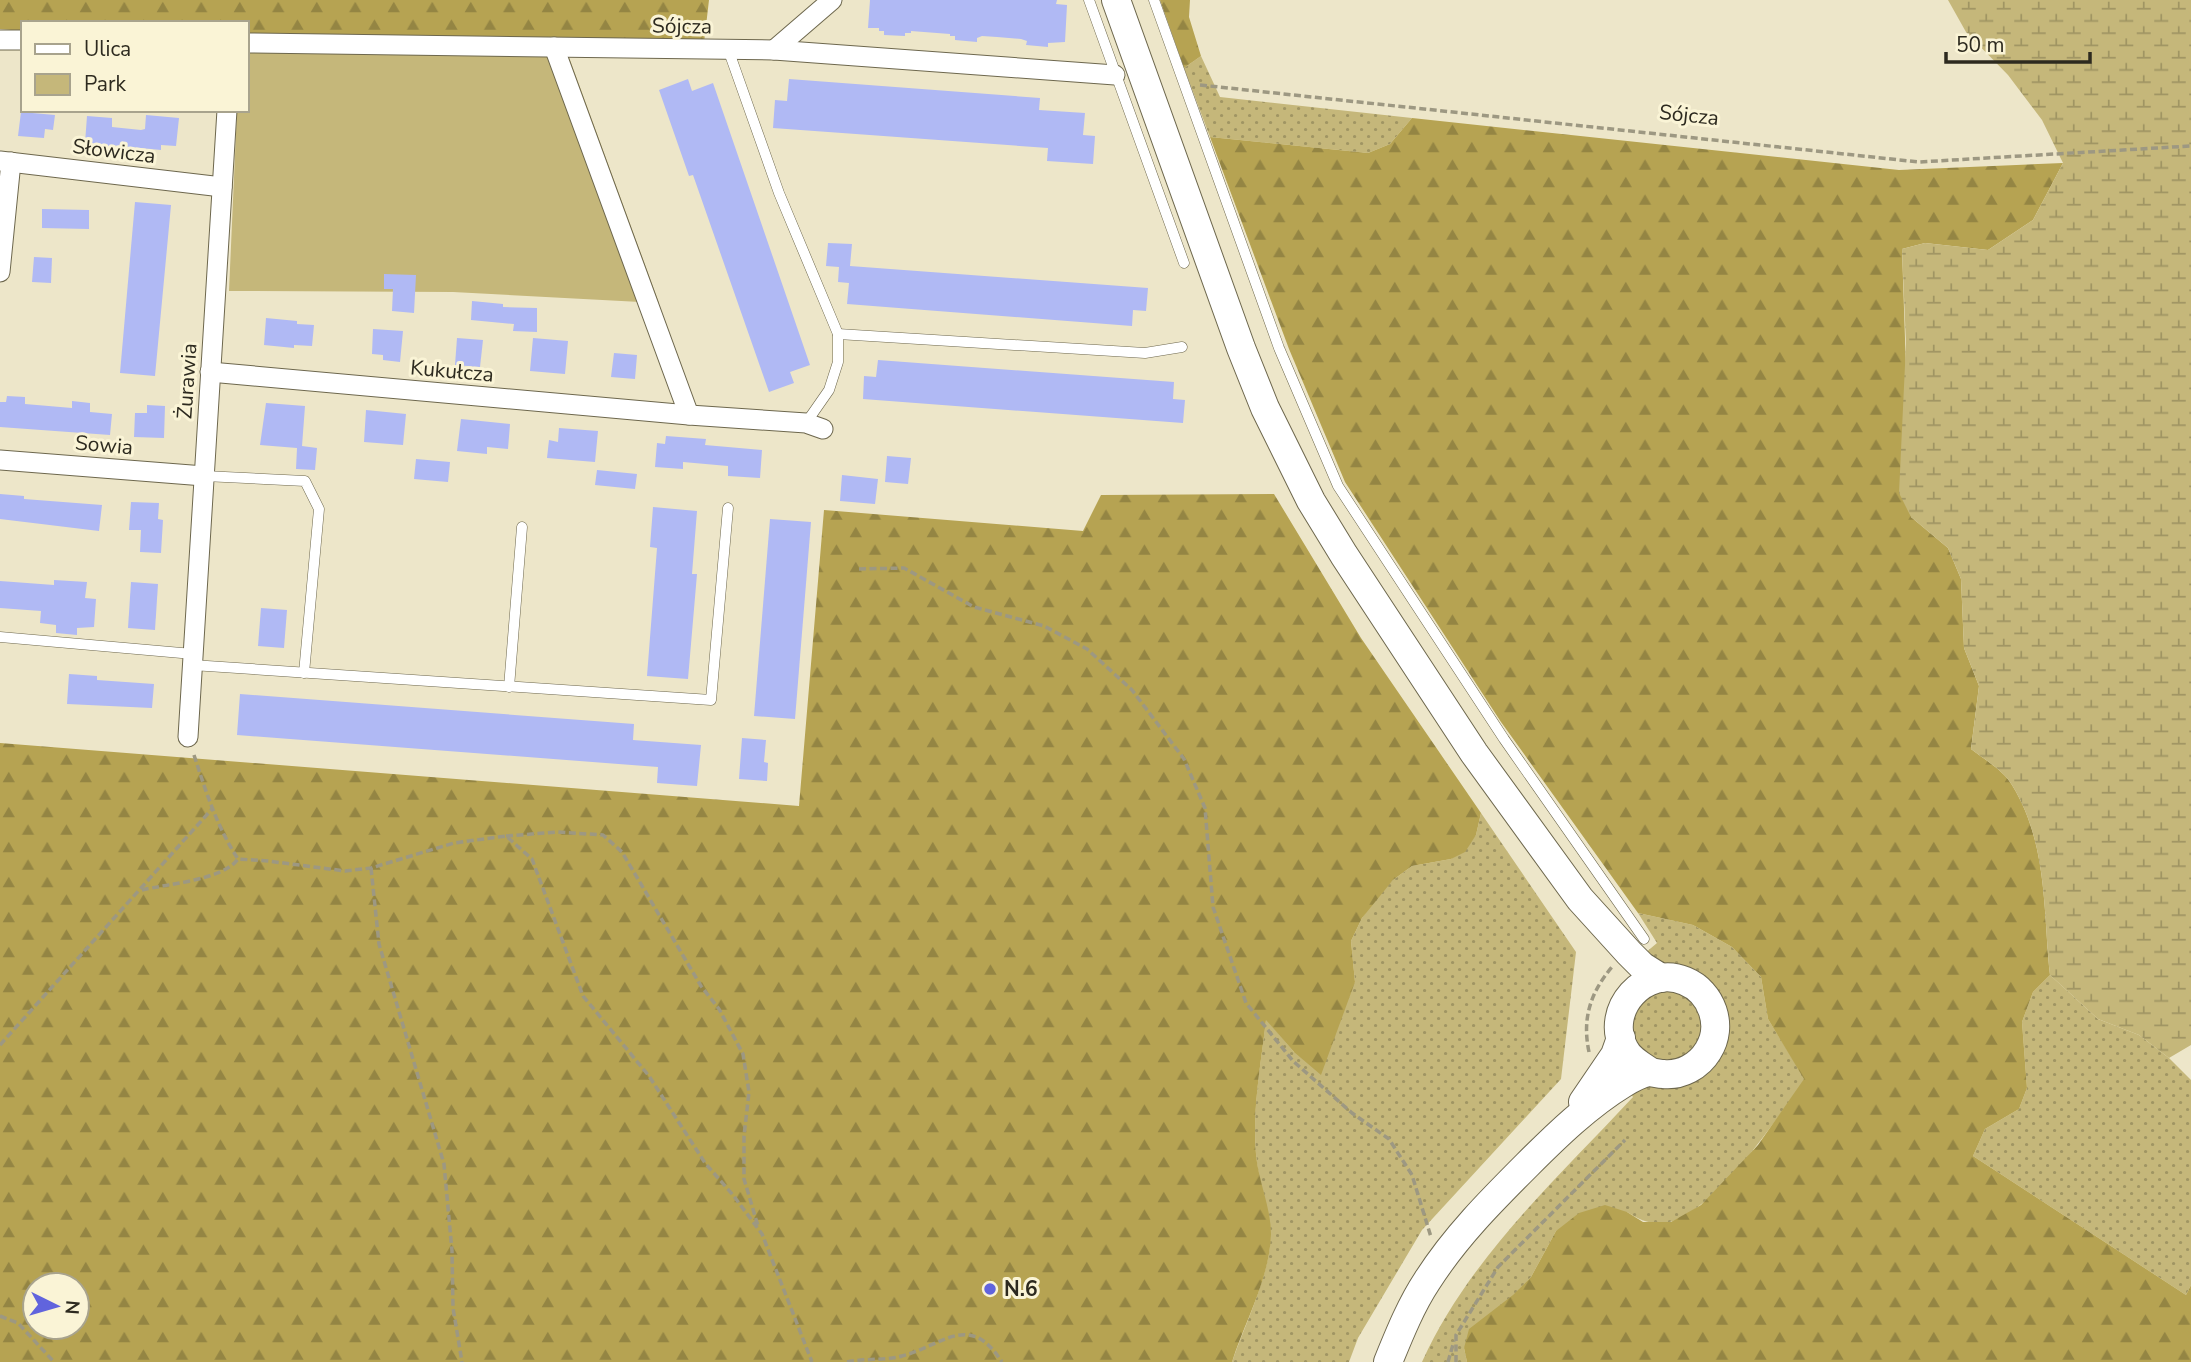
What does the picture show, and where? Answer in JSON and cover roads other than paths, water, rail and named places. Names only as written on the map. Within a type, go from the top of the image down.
[{"type":"main road","points":[[1116,0],[1241,348],[1265,408],[1311,501],[1343,555],[1474,753],[1580,898],[1635,960],[1661,978]]},
{"type":"main road","points":[[1580,898],[1615,962],[1629,995]]},
{"type":"main road","points":[[1661,978],[1683,980],[1695,986],[1706,997],[1714,1017],[1714,1039],[1708,1052],[1689,1069],[1677,1074],[1651,1072],[1635,1062],[1623,1048],[1619,1030],[1620,1011],[1629,995],[1640,985],[1661,978]]},
{"type":"main road","points":[[1560,1132],[1615,1055],[1621,1038]]},
{"type":"main road","points":[[1388,1362],[1425,1282],[1485,1206],[1560,1132],[1615,1088],[1635,1076],[1651,1072]]},
{"type":"street","points":[[774,50],[832,0]]},
{"type":"street","points":[[0,40],[21,40]]},
{"type":"street","name":"Sójcza","points":[[248,43],[774,50],[1115,75]]},
{"type":"street","points":[[554,47],[689,415]]},
{"type":"street","name":"Żurawia","points":[[188,737],[227,112]]},
{"type":"street","points":[[0,272],[6,161]]},
{"type":"street","name":"Słowicza","points":[[6,161],[222,187]]},
{"type":"street","name":"Kukułcza","points":[[210,372],[815,426]]},
{"type":"street","name":"Sowia","points":[[0,460],[204,476]]},
{"type":"lane","points":[[1089,0],[1184,263]]},
{"type":"lane","points":[[1154,0],[1279,348],[1338,486],[1504,739],[1644,939]]},
{"type":"lane","points":[[728,50],[779,193],[838,334],[838,362],[815,426]]},
{"type":"lane","points":[[838,334],[1145,353],[1182,347]]},
{"type":"lane","points":[[204,476],[305,481],[319,509],[304,673]]},
{"type":"lane","points":[[0,636],[304,673],[711,700],[728,508]]},
{"type":"lane","points":[[509,687],[522,527]]},
{"type":"place","name":"N.6","points":[[990,1289]]}]
